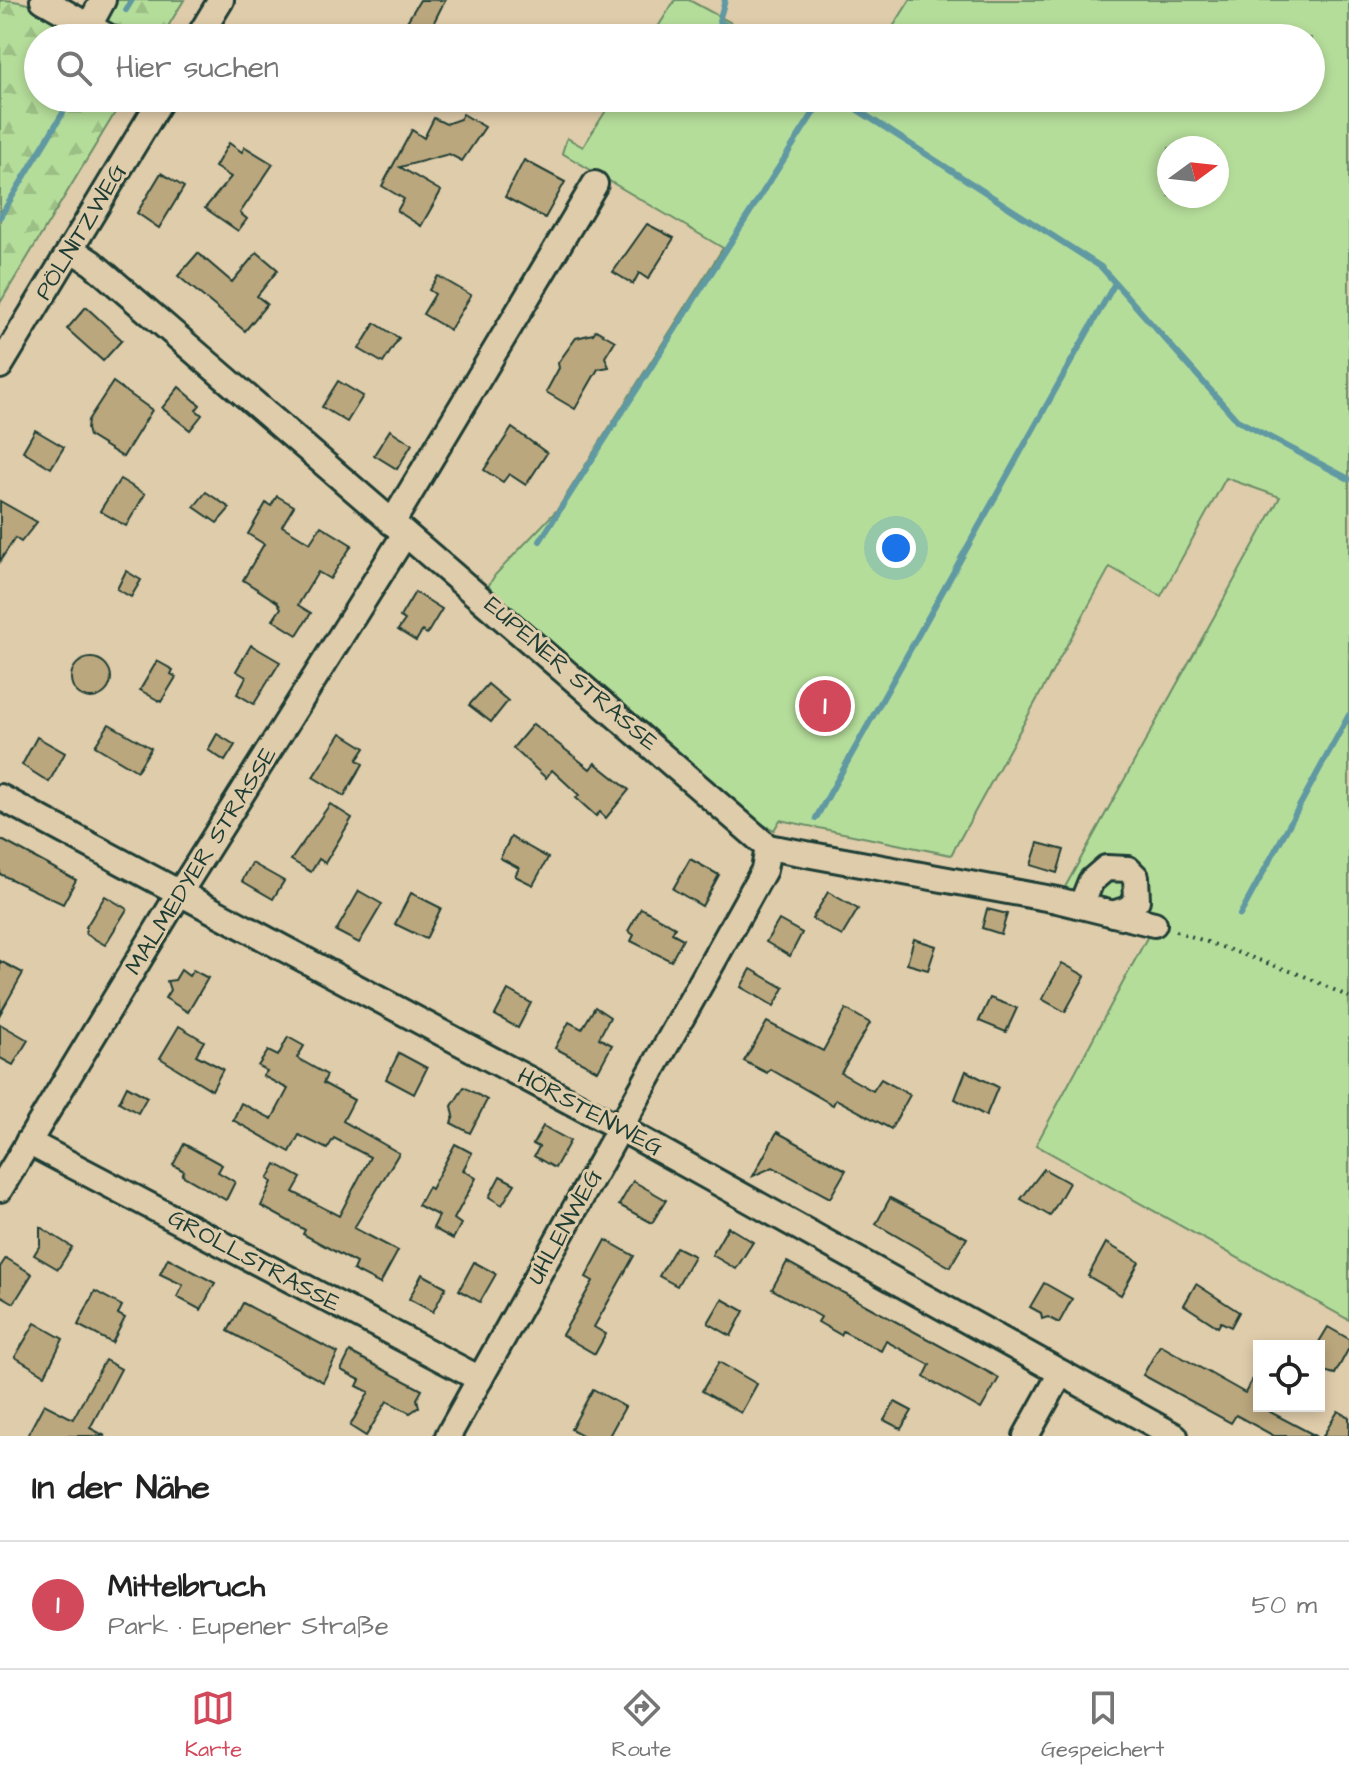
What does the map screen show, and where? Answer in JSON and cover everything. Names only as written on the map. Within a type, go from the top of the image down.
[{"type":"street","points":[[43,0],[86,24]]},
{"type":"street","points":[[101,24],[103,0]]},
{"type":"street","points":[[206,24],[221,0]]},
{"type":"street","name":"PÖLNITZWEG","points":[[0,366],[154,112]]},
{"type":"street","name":"MALMEDYER STRASSE","points":[[0,1189],[398,529],[595,184]]},
{"type":"street","name":"EUPENER STRASSE","points":[[71,249],[92,263],[398,529],[677,765],[768,847]]},
{"type":"street","name":"HÖRSTENWEG","points":[[0,797],[620,1128],[1175,1436]]},
{"type":"street","points":[[768,847],[1081,906],[1154,924]]},
{"type":"street","name":"UHLENWEG","points":[[448,1436],[764,870],[768,847]]},
{"type":"street","points":[[1081,906],[1091,881],[1106,868],[1128,869],[1136,877],[1137,900],[1128,909],[1113,914]]},
{"type":"street","name":"GROLLSTRASSE","points":[[28,1142],[480,1379]]},
{"type":"street","points":[[1026,1436],[1061,1373]]},
{"type":"path","points":[[1154,924],[1304,976],[1349,997]]},
{"type":"green space","points":[[0,0],[38,7],[71,24],[24,24],[24,112],[116,112],[0,303]]},
{"type":"green space","points":[[112,0],[184,0],[169,24],[99,22]]},
{"type":"green space","points":[[675,0],[689,0],[733,24],[660,24]]},
{"type":"green space","points":[[910,0],[1349,0],[1349,1320],[1036,1145],[1158,917],[1064,889],[1280,497],[1226,478],[1161,596],[1110,567],[951,855],[780,820],[774,830],[747,817],[483,595],[495,575],[557,510],[723,248],[562,153],[567,138],[583,147],[605,112],[1325,112],[1325,24],[895,24]]},
{"type":"building","points":[[420,0],[445,0],[433,24],[405,24]]},
{"type":"building","points":[[463,114],[485,127],[462,161],[449,154],[400,167],[441,191],[421,226],[397,211],[404,199],[382,186],[412,130],[424,138],[434,118],[446,124],[460,119]]},
{"type":"building","points":[[229,143],[242,152],[245,147],[273,164],[240,213],[247,219],[238,231],[205,208],[231,177],[215,167]]},
{"type":"building","points":[[524,160],[565,182],[545,218],[505,197]]},
{"type":"building","points":[[161,173],[184,187],[159,228],[137,213]]},
{"type":"building","points":[[647,224],[674,238],[648,279],[639,273],[633,284],[613,272]]},
{"type":"building","points":[[257,252],[278,270],[257,296],[267,304],[245,331],[178,276],[198,253],[232,282]]},
{"type":"building","points":[[438,276],[471,295],[450,330],[423,314],[435,294],[429,290]]},
{"type":"building","points":[[86,307],[122,340],[103,361],[67,329]]},
{"type":"building","points":[[375,323],[399,338],[383,363],[359,349]]},
{"type":"building","points":[[596,330],[615,341],[605,357],[609,367],[598,369],[575,409],[546,392],[559,368],[558,363],[576,338],[593,334]]},
{"type":"building","points":[[338,381],[363,396],[347,422],[322,407]]},
{"type":"building","points":[[113,382],[152,410],[123,457],[89,436],[87,429],[88,420]]},
{"type":"building","points":[[179,387],[200,405],[196,410],[202,415],[190,430],[162,408]]},
{"type":"building","points":[[512,428],[547,453],[526,485],[509,474],[503,482],[484,470]]},
{"type":"building","points":[[35,430],[64,447],[51,468],[23,451]]},
{"type":"building","points":[[390,430],[412,444],[397,469],[374,455]]},
{"type":"building","points":[[120,479],[145,494],[126,526],[100,511]]},
{"type":"building","points":[[206,492],[230,508],[217,523],[194,507]]},
{"type":"building","points":[[277,496],[294,506],[282,526],[310,543],[321,526],[352,545],[330,579],[318,572],[298,605],[311,613],[297,635],[273,620],[281,608],[277,602],[243,580],[264,544],[248,534],[266,503],[271,506]]},
{"type":"building","points":[[0,501],[37,522],[21,542],[15,538],[0,561]]},
{"type":"building","points":[[126,571],[141,580],[131,597],[117,589]]},
{"type":"building","points":[[415,592],[442,609],[427,634],[422,631],[416,641],[398,630],[405,620],[400,617]]},
{"type":"building","points":[[251,645],[280,662],[254,704],[237,694],[246,677],[236,671]]},
{"type":"building","points":[[91,658],[105,664],[111,678],[105,692],[91,698],[77,692],[71,678],[77,664]]},
{"type":"building","points":[[157,661],[173,670],[171,674],[176,677],[161,702],[140,690]]},
{"type":"building","points":[[488,684],[508,701],[491,722],[469,705]]},
{"type":"building","points":[[109,724],[151,748],[137,771],[95,746]]},
{"type":"building","points":[[533,724],[590,769],[595,763],[629,790],[606,818],[600,812],[596,816],[552,770],[546,778],[513,748]]},
{"type":"building","points":[[341,733],[365,748],[357,760],[363,764],[344,796],[313,777]]},
{"type":"building","points":[[217,734],[235,745],[225,761],[208,750]]},
{"type":"building","points":[[37,737],[65,753],[49,782],[22,765]]},
{"type":"building","points":[[330,804],[352,818],[325,863],[319,859],[311,872],[291,860]]},
{"type":"building","points":[[511,837],[548,858],[533,885],[515,876],[519,868],[500,858]]},
{"type":"building","points":[[0,839],[76,880],[63,904],[0,874]]},
{"type":"building","points":[[1038,843],[1064,850],[1057,873],[1031,865]]},
{"type":"building","points":[[690,859],[719,875],[702,906],[673,889]]},
{"type":"building","points":[[252,863],[284,881],[273,899],[242,881]]},
{"type":"building","points":[[359,891],[382,904],[359,943],[336,931]]},
{"type":"building","points":[[828,892],[858,909],[842,936],[812,919]]},
{"type":"building","points":[[411,893],[441,908],[426,939],[395,924]]},
{"type":"building","points":[[105,896],[127,909],[105,945],[86,934],[86,927]]},
{"type":"building","points":[[641,908],[675,927],[672,933],[683,939],[671,961],[631,941],[634,935],[628,931]]},
{"type":"building","points":[[987,909],[1007,914],[1001,934],[982,928]]},
{"type":"building","points":[[779,920],[802,933],[790,956],[766,942]]},
{"type":"building","points":[[914,939],[936,946],[928,970],[907,964]]},
{"type":"building","points":[[0,961],[23,973],[0,1014]]},
{"type":"building","points":[[1062,963],[1085,976],[1065,1012],[1042,999]]},
{"type":"building","points":[[751,969],[784,988],[774,1006],[741,987]]},
{"type":"building","points":[[181,970],[189,976],[193,970],[208,978],[188,1012],[165,998],[170,990],[167,981],[175,980]]},
{"type":"building","points":[[508,990],[531,1003],[518,1028],[495,1015]]},
{"type":"building","points":[[990,998],[1017,1008],[1006,1032],[979,1021]]},
{"type":"building","points":[[595,1007],[610,1017],[599,1038],[612,1045],[598,1071],[555,1048],[569,1022],[582,1029]]},
{"type":"building","points":[[846,1009],[870,1023],[841,1073],[873,1091],[881,1079],[910,1095],[891,1129],[836,1099],[833,1105],[770,1069],[767,1073],[744,1061],[767,1022],[823,1051]]},
{"type":"building","points":[[0,1024],[28,1040],[13,1065],[0,1058]]},
{"type":"building","points":[[179,1026],[204,1041],[196,1055],[223,1069],[212,1090],[160,1058]]},
{"type":"building","points":[[288,1037],[304,1046],[297,1058],[327,1075],[323,1083],[354,1100],[343,1121],[399,1153],[354,1228],[398,1251],[380,1284],[353,1270],[356,1263],[303,1234],[305,1230],[261,1206],[272,1182],[268,1179],[276,1164],[301,1178],[293,1192],[339,1216],[370,1157],[334,1138],[327,1149],[299,1135],[290,1152],[233,1120],[241,1103],[272,1119],[288,1089],[263,1076],[267,1071],[258,1066],[268,1051],[278,1056]]},
{"type":"building","points":[[399,1053],[427,1068],[414,1094],[386,1079]]},
{"type":"building","points":[[966,1071],[998,1087],[986,1116],[955,1099]]},
{"type":"building","points":[[127,1086],[147,1097],[138,1113],[119,1102]]},
{"type":"building","points":[[464,1087],[487,1100],[470,1133],[451,1123],[454,1116],[452,1106]]},
{"type":"building","points":[[543,1126],[570,1141],[555,1168],[534,1156],[539,1147],[533,1144]]},
{"type":"building","points":[[777,1132],[846,1170],[830,1198],[773,1167],[753,1176]]},
{"type":"building","points":[[184,1144],[222,1165],[218,1172],[235,1182],[226,1200],[182,1175],[184,1171],[173,1165]]},
{"type":"building","points":[[455,1144],[472,1153],[463,1170],[476,1178],[454,1219],[461,1224],[453,1239],[433,1228],[439,1216],[418,1205],[428,1187],[431,1189]]},
{"type":"building","points":[[1044,1169],[1069,1183],[1050,1216],[1021,1199]]},
{"type":"building","points":[[500,1176],[515,1184],[502,1205],[489,1197]]},
{"type":"building","points":[[633,1181],[666,1200],[652,1223],[619,1205]]},
{"type":"building","points":[[890,1198],[967,1238],[950,1267],[876,1224]]},
{"type":"building","points":[[40,1227],[72,1247],[58,1269],[34,1255],[40,1245]]},
{"type":"building","points":[[728,1227],[753,1242],[736,1269],[712,1255]]},
{"type":"building","points":[[606,1240],[634,1256],[594,1327],[606,1334],[595,1354],[562,1335],[593,1281],[586,1277]]},
{"type":"building","points":[[1106,1243],[1139,1262],[1121,1295],[1088,1276]]},
{"type":"building","points":[[676,1247],[694,1256],[677,1286],[659,1276]]},
{"type":"building","points":[[6,1258],[32,1274],[14,1303],[0,1295],[0,1267]]},
{"type":"building","points":[[168,1258],[215,1283],[201,1310],[177,1297],[183,1285],[160,1274]]},
{"type":"building","points":[[474,1262],[496,1274],[480,1302],[459,1290]]},
{"type":"building","points":[[787,1262],[999,1378],[981,1409],[924,1377],[930,1365],[886,1341],[881,1351],[843,1331],[841,1335],[818,1322],[821,1317],[772,1289]]},
{"type":"building","points":[[422,1274],[446,1287],[433,1312],[409,1299]]},
{"type":"building","points":[[1044,1283],[1072,1299],[1059,1323],[1048,1317],[1042,1319],[1041,1313],[1030,1307]]},
{"type":"building","points":[[1196,1284],[1239,1312],[1231,1327],[1221,1322],[1218,1327],[1184,1305]]},
{"type":"building","points":[[95,1291],[122,1306],[118,1314],[125,1318],[112,1343],[78,1325]]},
{"type":"building","points":[[722,1299],[744,1311],[731,1336],[708,1323]]},
{"type":"building","points":[[243,1303],[338,1353],[323,1382],[228,1331]]},
{"type":"building","points":[[35,1323],[63,1339],[45,1375],[15,1357]]},
{"type":"building","points":[[1328,1327],[1349,1339],[1349,1348],[1335,1374],[1325,1372],[1325,1340],[1320,1340]]},
{"type":"building","points":[[1160,1345],[1245,1393],[1253,1379],[1253,1412],[1270,1412],[1316,1436],[1274,1436],[1236,1415],[1231,1423],[1143,1375]]},
{"type":"building","points":[[350,1352],[422,1390],[417,1399],[419,1407],[410,1413],[387,1401],[366,1436],[350,1426],[369,1392],[357,1386],[360,1380],[341,1370]]},
{"type":"building","points":[[105,1360],[121,1369],[90,1428],[105,1436],[27,1436],[44,1404],[73,1419]]},
{"type":"building","points":[[719,1362],[757,1384],[741,1413],[702,1391]]},
{"type":"building","points":[[593,1389],[625,1407],[609,1436],[584,1436],[571,1429]]},
{"type":"building","points":[[895,1402],[912,1411],[901,1429],[884,1420]]},
{"type":"building","points":[[1338,1411],[1349,1417],[1349,1436],[1323,1436]]},
{"type":"waterway","points":[[126,10],[132,0]]},
{"type":"waterway","points":[[724,24],[719,21],[725,0]]},
{"type":"waterway","points":[[0,217],[64,112]]},
{"type":"waterway","points":[[540,541],[814,112]]},
{"type":"waterway","points":[[861,112],[1101,267],[1237,420],[1349,479]]},
{"type":"waterway","points":[[816,818],[1115,283]]},
{"type":"waterway","points":[[1240,915],[1349,715]]},
{"type":"place","name":"Mittelbruch","points":[[825,706]]}]
